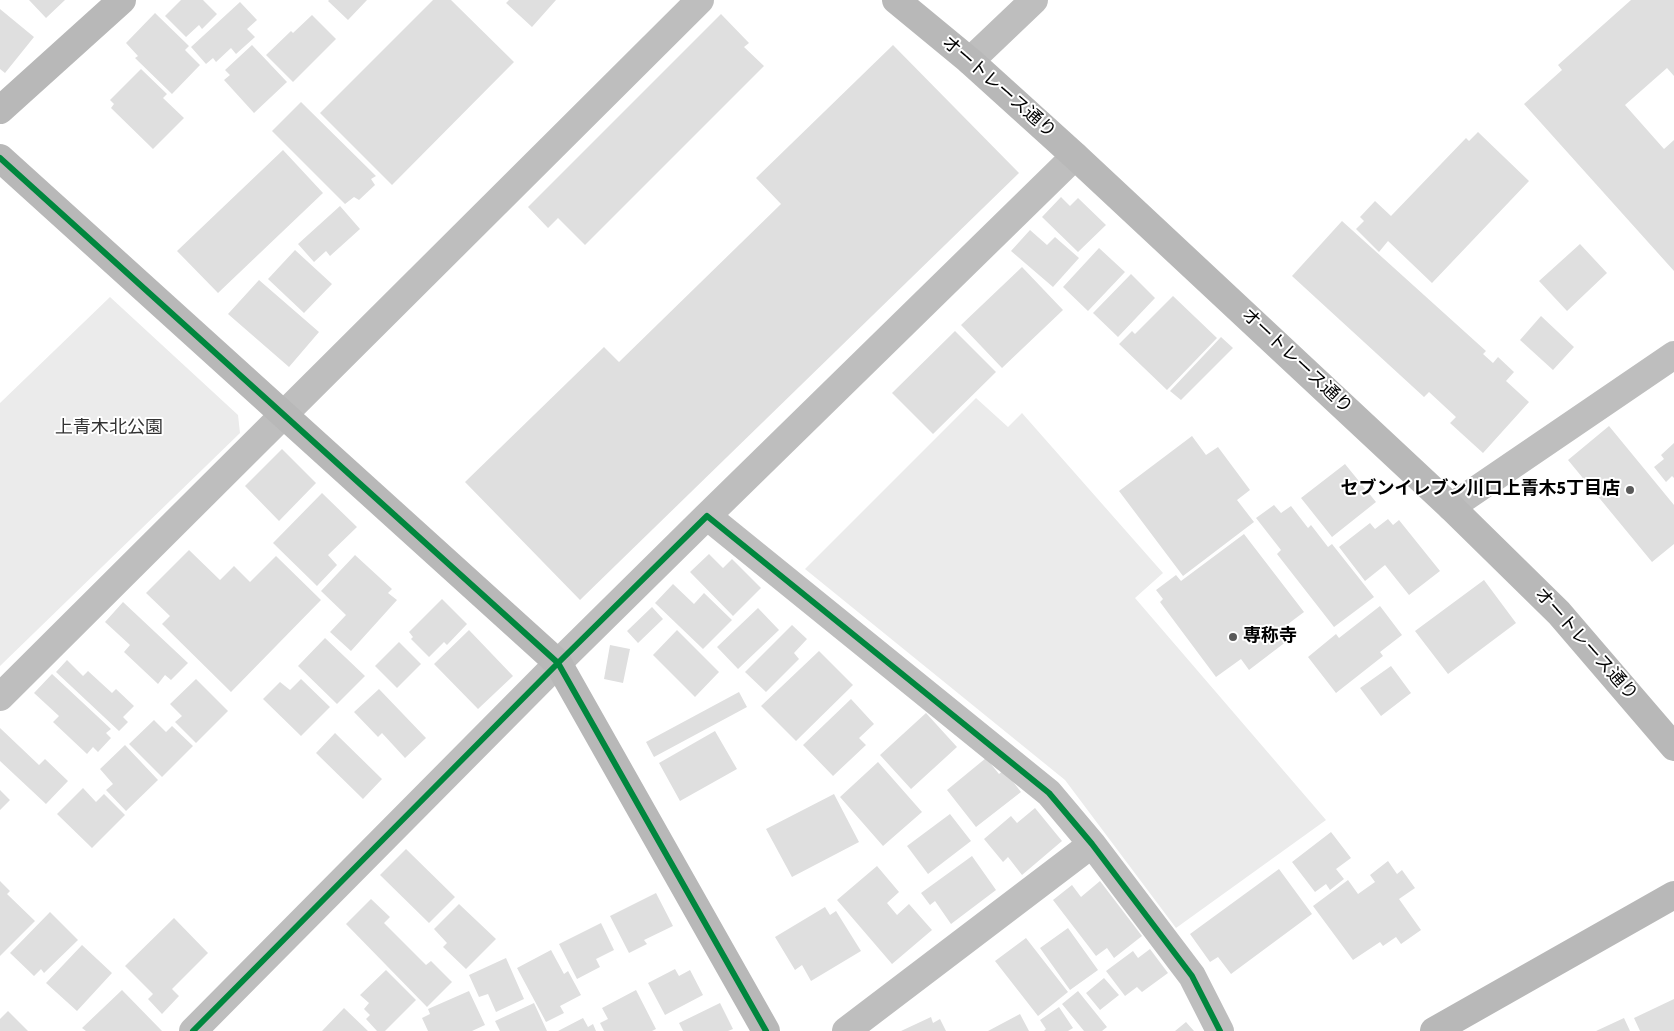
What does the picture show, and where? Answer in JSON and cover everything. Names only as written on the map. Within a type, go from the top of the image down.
[{"type":"street","points":[[0,110],[122,0]]},
{"type":"street","points":[[0,697],[700,0]]},
{"type":"street","name":"オートレース通り","points":[[896,0],[970,61],[1075,156],[1451,507],[1559,613],[1674,747]]},
{"type":"street","points":[[970,61],[1034,0]]},
{"type":"street","points":[[192,1031],[558,663],[1075,156]]},
{"type":"street","points":[[0,158],[558,663],[766,1031]]},
{"type":"street","points":[[1451,507],[1674,355]]},
{"type":"street","points":[[707,516],[1049,793],[1092,844],[1192,976],[1220,1031]]},
{"type":"street","points":[[846,1031],[1092,844]]},
{"type":"street","points":[[1434,1031],[1674,895]]},
{"type":"green space","name":"上青木北公園","points":[[110,297],[238,415],[240,433],[0,666],[0,403]]},
{"type":"green space","points":[[976,398],[1008,427],[1022,413],[1163,573],[1135,598],[1326,820],[1176,928],[1065,780],[805,569]]},
{"type":"building","points":[[29,0],[65,0],[46,18]]},
{"type":"building","points":[[181,0],[203,0],[217,14],[202,29],[199,25],[186,37],[165,16]]},
{"type":"building","points":[[329,0],[367,0],[348,20]]},
{"type":"building","points":[[433,0],[451,0],[514,62],[392,185],[320,113]]},
{"type":"building","points":[[509,0],[556,0],[532,27],[506,3]]},
{"type":"building","points":[[1631,0],[1674,0],[1674,76],[1667,68],[1625,105],[1664,149],[1674,140],[1674,271],[1524,104],[1562,70],[1558,65]]},
{"type":"building","points":[[240,2],[257,20],[247,29],[255,37],[236,54],[231,48],[216,62],[213,58],[206,64],[191,47]]},
{"type":"building","points":[[0,9],[34,37],[5,73],[0,69]]},
{"type":"building","points":[[155,13],[189,46],[185,50],[200,65],[172,94],[135,58],[138,56],[126,43]]},
{"type":"building","points":[[721,14],[749,43],[744,47],[764,66],[585,245],[558,218],[548,228],[528,207]]},
{"type":"building","points":[[312,15],[336,39],[293,82],[266,55],[291,31],[293,33]]},
{"type":"building","points":[[252,45],[287,82],[254,113],[224,80],[230,75],[225,70]]},
{"type":"building","points":[[893,45],[1019,173],[580,600],[465,482],[604,347],[619,362],[781,204],[756,178]]},
{"type":"building","points":[[141,69],[167,94],[163,98],[184,118],[153,149],[111,108],[114,104],[110,100]]},
{"type":"building","points":[[301,102],[376,176],[371,179],[375,185],[359,200],[354,197],[345,204],[272,131]]},
{"type":"building","points":[[1478,132],[1529,181],[1432,283],[1388,241],[1379,252],[1356,229],[1364,221],[1360,217],[1375,201],[1391,216],[1466,138],[1469,141]]},
{"type":"building","points":[[283,150],[323,193],[218,293],[177,251]]},
{"type":"building","points":[[1061,197],[1070,206],[1078,198],[1106,225],[1078,252],[1042,217]]},
{"type":"building","points":[[340,206],[360,229],[330,256],[326,251],[314,262],[298,244]]},
{"type":"building","points":[[1342,221],[1486,351],[1483,354],[1493,363],[1498,357],[1514,372],[1506,381],[1529,402],[1483,453],[1450,423],[1456,417],[1429,392],[1424,397],[1292,276]]},
{"type":"building","points":[[1030,230],[1047,245],[1055,237],[1079,258],[1053,287],[1011,251]]},
{"type":"building","points":[[1580,244],[1607,273],[1567,311],[1539,281]]},
{"type":"building","points":[[1099,248],[1125,272],[1088,311],[1063,287]]},
{"type":"building","points":[[295,250],[332,284],[304,313],[268,279]]},
{"type":"building","points":[[1022,267],[1063,310],[1002,368],[961,325]]},
{"type":"building","points":[[1131,274],[1155,298],[1118,337],[1093,313]]},
{"type":"building","points":[[259,280],[319,332],[289,367],[228,314]]},
{"type":"building","points":[[1173,296],[1217,338],[1167,390],[1119,344],[1132,331],[1135,334]]},
{"type":"building","points":[[1541,316],[1574,347],[1553,370],[1520,340]]},
{"type":"building","points":[[955,331],[996,372],[933,434],[892,393]]},
{"type":"building","points":[[1221,337],[1233,348],[1181,400],[1170,391]]},
{"type":"building","points":[[1609,426],[1674,505],[1674,544],[1652,562],[1568,460]]},
{"type":"building","points":[[1192,436],[1206,455],[1218,447],[1250,490],[1237,500],[1254,522],[1183,576],[1119,491]]},
{"type":"building","points":[[1674,443],[1674,478],[1672,476],[1666,482],[1654,467],[1664,459],[1661,455]]},
{"type":"building","points":[[282,449],[316,483],[279,521],[245,486]]},
{"type":"building","points":[[1345,464],[1376,502],[1332,537],[1301,498]]},
{"type":"building","points":[[322,493],[357,527],[328,555],[337,565],[317,586],[273,543]]},
{"type":"building","points":[[1274,505],[1281,513],[1291,506],[1308,528],[1311,525],[1328,547],[1332,544],[1374,597],[1334,627],[1277,554],[1281,550],[1256,518]]},
{"type":"building","points":[[1388,519],[1393,525],[1399,520],[1440,571],[1409,595],[1385,565],[1365,581],[1339,547],[1370,523],[1375,529]]},
{"type":"building","points":[[1244,534],[1304,612],[1280,630],[1287,641],[1249,670],[1241,659],[1216,677],[1160,602],[1163,599],[1156,590],[1176,575],[1181,581]]},
{"type":"building","points":[[189,550],[220,580],[234,566],[250,582],[276,556],[321,600],[231,692],[162,624],[170,616],[146,593]]},
{"type":"building","points":[[709,554],[723,568],[732,559],[761,588],[733,616],[690,572]]},
{"type":"building","points":[[355,555],[392,589],[388,593],[397,600],[351,651],[330,632],[346,615],[321,591]]},
{"type":"building","points":[[1484,580],[1516,623],[1448,674],[1415,631]]},
{"type":"building","points":[[673,584],[694,604],[704,593],[732,620],[703,649],[655,603]]},
{"type":"building","points":[[442,599],[467,624],[447,645],[444,642],[429,657],[411,639],[413,637],[409,632]]},
{"type":"building","points":[[123,602],[188,663],[171,680],[165,675],[158,684],[124,652],[130,645],[105,622]]},
{"type":"building","points":[[1380,606],[1402,635],[1380,652],[1383,656],[1336,693],[1308,657],[1336,634],[1339,638]]},
{"type":"building","points":[[652,607],[663,619],[638,643],[627,631]]},
{"type":"building","points":[[758,608],[779,630],[738,669],[717,647]]},
{"type":"building","points":[[792,625],[807,639],[794,653],[799,659],[766,692],[745,672]]},
{"type":"building","points":[[469,630],[513,676],[478,709],[434,664]]},
{"type":"building","points":[[677,630],[719,672],[695,697],[653,655]]},
{"type":"building","points":[[325,638],[365,676],[337,704],[298,666]]},
{"type":"building","points":[[399,642],[421,664],[397,688],[375,666]]},
{"type":"building","points":[[610,645],[630,649],[623,683],[604,679]]},
{"type":"building","points":[[819,651],[853,685],[796,741],[761,706]]},
{"type":"building","points":[[67,660],[83,676],[88,671],[112,693],[116,689],[134,706],[123,717],[128,722],[119,731],[56,672]]},
{"type":"building","points":[[1391,666],[1411,693],[1381,716],[1360,688]]},
{"type":"building","points":[[52,674],[111,729],[106,733],[111,738],[98,752],[93,747],[87,754],[53,722],[59,716],[34,693]]},
{"type":"building","points":[[196,679],[228,711],[196,743],[175,722],[182,716],[170,704]]},
{"type":"building","points":[[301,679],[330,707],[301,736],[263,699],[280,682],[290,690]]},
{"type":"building","points":[[379,689],[426,738],[405,758],[382,733],[378,737],[354,712]]},
{"type":"building","points":[[739,692],[747,707],[654,757],[646,742]]},
{"type":"building","points":[[851,699],[874,724],[859,738],[866,745],[833,776],[803,745]]},
{"type":"building","points":[[926,713],[957,747],[911,789],[880,755]]},
{"type":"building","points":[[154,720],[166,732],[172,726],[193,746],[162,777],[129,744]]},
{"type":"building","points":[[0,728],[39,765],[45,759],[68,781],[46,804],[0,761]]},
{"type":"building","points":[[715,731],[737,769],[680,801],[659,763]]},
{"type":"building","points":[[335,733],[382,779],[363,799],[316,753]]},
{"type":"building","points":[[125,745],[158,780],[126,811],[106,790],[113,784],[100,769]]},
{"type":"building","points":[[986,758],[999,774],[1004,770],[1021,792],[976,827],[947,790]]},
{"type":"building","points":[[878,762],[922,812],[883,846],[840,797]]},
{"type":"building","points":[[83,788],[96,802],[104,794],[125,815],[92,848],[57,814]]},
{"type":"building","points":[[0,790],[10,800],[0,810]]},
{"type":"building","points":[[834,794],[859,842],[792,877],[766,829]]},
{"type":"building","points":[[1035,808],[1062,841],[1022,875],[1008,857],[1003,862],[984,839],[1011,816],[1017,823]]},
{"type":"building","points":[[950,814],[971,841],[928,874],[907,846]]},
{"type":"building","points":[[1331,832],[1351,858],[1336,869],[1344,879],[1330,890],[1326,884],[1315,892],[1292,862]]},
{"type":"building","points":[[406,849],[455,897],[429,923],[380,875]]},
{"type":"building","points":[[972,856],[996,890],[951,924],[935,901],[930,905],[921,893]]},
{"type":"building","points":[[1388,861],[1397,874],[1402,870],[1415,888],[1399,899],[1421,930],[1401,944],[1396,937],[1383,946],[1380,942],[1353,960],[1313,906],[1348,880],[1358,894],[1375,882],[1370,875]]},
{"type":"building","points":[[877,866],[899,892],[887,903],[897,915],[909,904],[932,930],[892,964],[837,900]]},
{"type":"building","points":[[1279,869],[1312,914],[1231,974],[1218,957],[1210,962],[1190,934]]},
{"type":"building","points":[[0,881],[10,891],[7,894],[35,921],[0,956]]},
{"type":"building","points":[[1100,881],[1142,936],[1114,958],[1107,948],[1096,956],[1053,900],[1072,885],[1081,897]]},
{"type":"building","points":[[656,893],[673,926],[644,940],[647,944],[629,953],[610,916]]},
{"type":"building","points":[[371,899],[390,917],[384,923],[426,965],[431,961],[452,982],[427,1007],[346,924]]},
{"type":"building","points":[[459,904],[496,939],[466,969],[443,947],[447,943],[434,929]]},
{"type":"building","points":[[825,907],[830,915],[836,911],[861,951],[811,981],[802,965],[795,970],[775,937]]},
{"type":"building","points":[[50,912],[78,940],[44,973],[41,969],[34,976],[10,953]]},
{"type":"building","points":[[174,918],[208,953],[172,989],[179,996],[162,1014],[148,999],[153,994],[125,966]]},
{"type":"building","points":[[601,923],[614,950],[596,959],[600,967],[577,979],[559,944]]},
{"type":"building","points":[[1068,928],[1098,970],[1070,990],[1040,948]]},
{"type":"building","points":[[1026,938],[1068,992],[1038,1016],[995,961]]},
{"type":"building","points":[[82,945],[112,973],[77,1011],[46,983]]},
{"type":"building","points":[[1150,949],[1168,973],[1142,992],[1137,987],[1125,996],[1106,971],[1133,951],[1138,958]]},
{"type":"building","points":[[551,950],[564,974],[568,971],[581,995],[560,1006],[564,1013],[546,1022],[517,968]]},
{"type":"building","points":[[506,958],[524,999],[496,1012],[488,994],[479,997],[469,975]]},
{"type":"building","points":[[675,969],[679,976],[690,970],[703,995],[665,1015],[648,983]]},
{"type":"building","points":[[386,970],[416,1000],[385,1031],[377,1031],[366,1019],[370,1015],[364,1009],[369,1003],[360,995]]},
{"type":"building","points":[[1104,978],[1119,995],[1100,1010],[1086,993]]},
{"type":"building","points":[[122,990],[162,1031],[86,1031],[82,1028]]},
{"type":"building","points":[[636,990],[656,1029],[652,1031],[604,1031],[600,1023],[608,1019],[602,1008]]},
{"type":"building","points":[[469,991],[485,1025],[472,1031],[428,1031],[422,1018],[430,1014],[428,1009]]},
{"type":"building","points":[[1078,991],[1107,1027],[1102,1031],[1084,1031],[1062,1004]]},
{"type":"building","points":[[1674,999],[1674,1031],[1640,1031],[1634,1018]]},
{"type":"building","points":[[534,1003],[547,1031],[500,1031],[495,1021]]},
{"type":"building","points":[[720,1003],[733,1029],[728,1031],[683,1031],[679,1023]]},
{"type":"building","points":[[1059,1007],[1073,1028],[1068,1031],[1044,1031],[1046,1029],[1040,1020]]},
{"type":"building","points":[[344,1008],[368,1031],[322,1031]]},
{"type":"building","points":[[8,1011],[28,1031],[0,1031],[0,1019]]},
{"type":"building","points":[[1020,1014],[1029,1031],[988,1031]]},
{"type":"building","points":[[931,1017],[933,1023],[940,1019],[946,1031],[901,1031]]},
{"type":"building","points":[[583,1018],[588,1027],[593,1024],[596,1031],[558,1031]]},
{"type":"building","points":[[1624,1018],[1630,1031],[1596,1031]]},
{"type":"building","points":[[1186,1022],[1194,1031],[1175,1031]]},
{"type":"cycle path","points":[[0,158],[558,663],[766,1031]]},
{"type":"cycle path","points":[[193,1031],[558,663],[707,516],[1049,793],[1092,844],[1192,976],[1220,1031]]},
{"type":"place","name":"セブンイレブン川口上青木5丁目店","points":[[1630,490]]},
{"type":"place","name":"専称寺","points":[[1233,637]]}]
